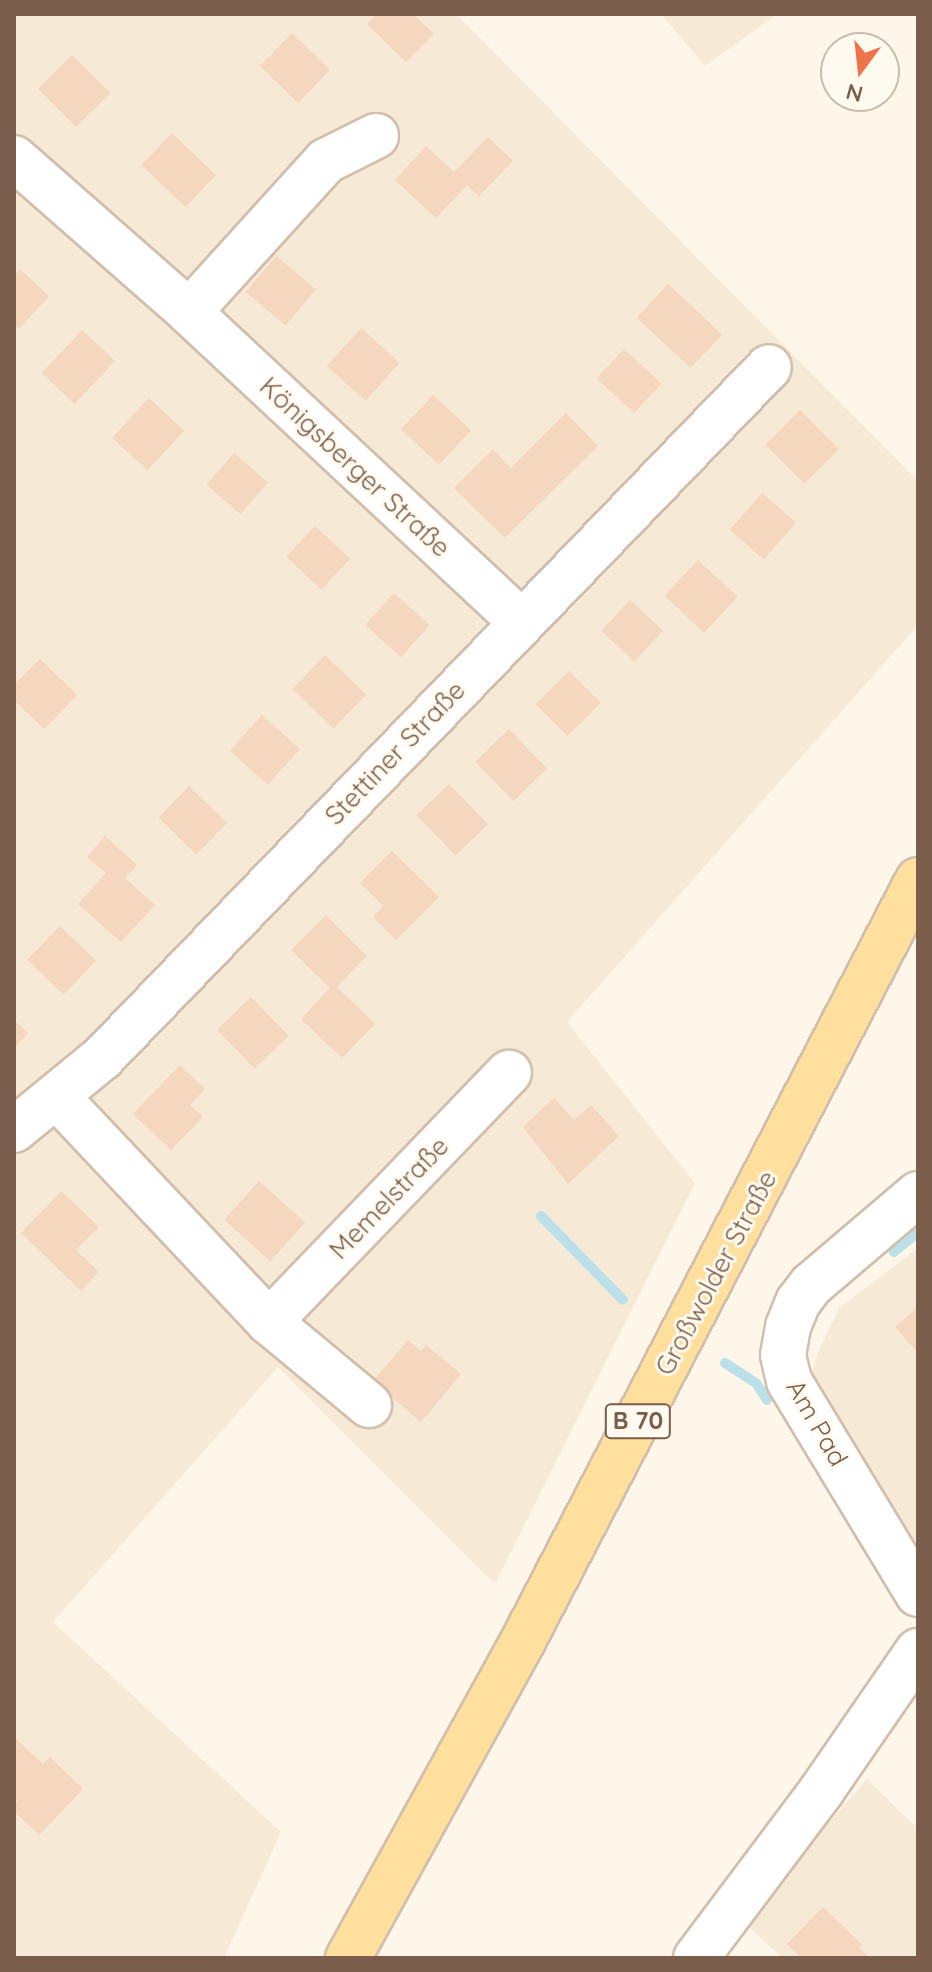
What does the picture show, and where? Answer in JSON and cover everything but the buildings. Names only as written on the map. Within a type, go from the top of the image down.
[{"type":"main road","name":"Großwolder Straße","points":[[348,1958],[524,1639],[918,880]]},
{"type":"street","points":[[189,312],[326,161],[376,136]]},
{"type":"street","name":"Königsberger Straße","points":[[14,158],[189,312],[521,622]]},
{"type":"street","name":"Stettiner Straße","points":[[14,1130],[102,1058],[769,367]]},
{"type":"street","name":"Memelstraße","points":[[269,1322],[509,1073]]},
{"type":"street","points":[[57,1097],[269,1322],[369,1405]]},
{"type":"street","name":"Am Pad","points":[[918,1194],[811,1285],[798,1302],[788,1327],[783,1355],[789,1381],[918,1594]]},
{"type":"street","points":[[696,1958],[822,1790],[918,1651]]},
{"type":"shaded area","points":[[14,14],[456,14],[918,481],[918,625],[567,1022],[695,1183],[495,1584],[278,1367],[53,1622],[281,1832],[224,1958],[14,1958]]},
{"type":"shaded area","points":[[661,14],[777,14],[705,66]]},
{"type":"shaded area","points":[[918,1248],[918,1571],[808,1385],[818,1352],[839,1308]]},
{"type":"shaded area","points":[[867,1779],[918,1829],[918,1958],[782,1958],[743,1921]]},
{"type":"waterway","points":[[541,1216],[623,1300]]},
{"type":"waterway","points":[[894,1252],[918,1232]]},
{"type":"waterway","points":[[725,1363],[756,1383],[767,1400]]}]
